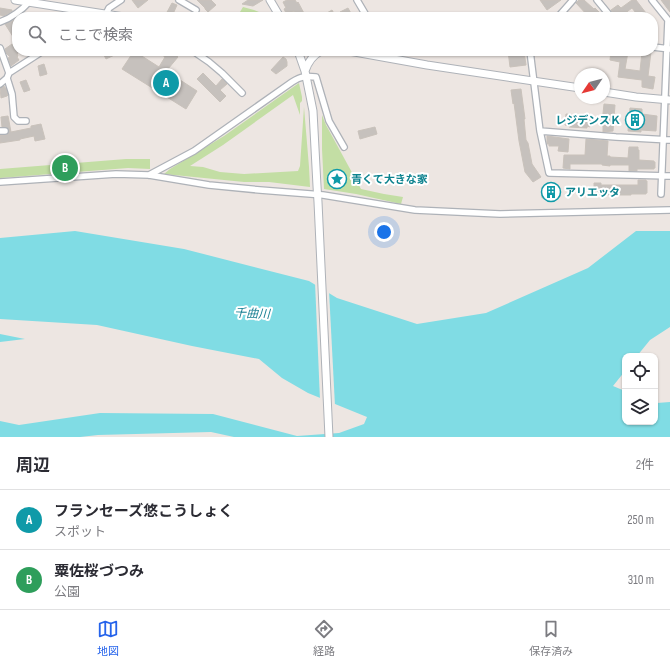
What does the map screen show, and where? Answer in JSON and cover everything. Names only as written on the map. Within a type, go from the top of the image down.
[{"type":"street","points":[[19,0],[77,12]]},
{"type":"street","points":[[107,12],[109,8],[121,0]]},
{"type":"street","points":[[179,0],[196,10]]},
{"type":"street","points":[[270,0],[277,12]]},
{"type":"street","points":[[358,0],[364,12]]},
{"type":"street","points":[[562,12],[573,0]]},
{"type":"street","points":[[597,0],[607,12]]},
{"type":"street","points":[[652,0],[668,20],[668,48],[665,74],[667,100],[662,140],[661,194]]},
{"type":"street","points":[[18,12],[29,2]]},
{"type":"street","points":[[0,22],[12,16]]},
{"type":"street","points":[[658,47],[668,48]]},
{"type":"street","points":[[0,48],[12,94],[14,117],[18,121],[26,121]]},
{"type":"street","points":[[0,84],[8,75],[36,56]]},
{"type":"street","points":[[200,56],[222,73],[242,93]]},
{"type":"street","points":[[300,56],[306,74],[313,110],[329,437]]},
{"type":"street","points":[[306,74],[308,64],[314,56]]},
{"type":"street","points":[[377,56],[574,87]]},
{"type":"street","points":[[530,56],[540,130],[549,174],[670,176]]},
{"type":"street","points":[[149,175],[194,151],[292,82],[306,74],[316,77],[329,121],[344,147]]},
{"type":"street","points":[[610,93],[667,100]]},
{"type":"street","points":[[540,130],[670,140]]},
{"type":"street","points":[[0,182],[116,174],[149,175],[209,185],[415,210],[500,214],[670,210]]},
{"type":"green space","points":[[243,7],[259,12],[240,12]]},
{"type":"green space","points":[[299,83],[302,97],[302,101],[300,103],[300,115],[293,95],[223,145],[190,166],[203,167],[220,172],[244,174],[298,171],[300,166],[304,107],[310,187],[269,182],[244,182],[164,174],[224,136]]},
{"type":"green space","points":[[322,115],[361,189],[403,197],[401,204],[356,194],[324,189]]},
{"type":"green space","points":[[126,159],[150,159],[150,169],[128,168],[0,178],[0,169]]},
{"type":"water","name":"千曲川","points":[[75,231],[184,249],[309,281],[337,298],[417,324],[486,313],[588,268],[636,231],[670,231],[670,327],[650,340],[639,353],[622,353],[622,375],[613,386],[622,390],[622,425],[658,425],[658,403],[670,402],[670,437],[234,437],[211,432],[98,435],[80,437],[0,437],[0,421],[19,425],[100,413],[213,414],[297,436],[339,433],[364,424],[367,417],[308,393],[282,378],[259,359],[97,325],[0,319],[0,238]]},
{"type":"water","points":[[0,334],[25,339],[0,342]]},
{"type":"pier","points":[[315,282],[329,291],[335,406],[320,400]]},
{"type":"building","points":[[132,0],[148,0],[138,8]]},
{"type":"building","points":[[197,0],[211,0],[216,5],[208,12]]},
{"type":"building","points":[[248,0],[263,0],[253,6],[242,4]]},
{"type":"building","points":[[287,0],[295,0],[297,3],[298,2],[303,12],[286,12],[284,9],[286,8],[283,2]]},
{"type":"building","points":[[540,0],[561,0],[547,10]]},
{"type":"building","points":[[579,0],[584,0],[599,12],[584,12],[576,3]]},
{"type":"building","points":[[632,0],[636,0],[645,12],[635,12],[632,8],[627,12],[612,12],[611,10],[618,5],[621,8]]},
{"type":"building","points":[[661,0],[670,0],[670,12]]},
{"type":"building","points":[[172,3],[177,5],[174,12],[167,12]]},
{"type":"building","points":[[0,8],[12,11],[4,16],[0,15]]},
{"type":"building","points":[[348,8],[350,12],[340,12]]},
{"type":"building","points":[[12,21],[12,35],[5,24]]},
{"type":"building","points":[[12,44],[12,56],[18,56],[17,57],[19,60],[11,66],[8,58],[10,57],[6,53],[5,49]]},
{"type":"building","points":[[104,56],[112,56],[106,59]]},
{"type":"building","points":[[131,56],[142,56],[159,67],[165,57],[164,56],[177,56],[178,57],[168,69],[176,74],[174,76],[197,91],[186,109],[122,69]]},
{"type":"building","points":[[509,56],[525,56],[526,65],[510,67]]},
{"type":"building","points":[[610,56],[627,56],[625,69],[640,71],[642,56],[650,56],[648,76],[655,77],[653,89],[642,87],[642,80],[618,77],[620,62],[610,60]]},
{"type":"building","points":[[283,57],[286,59],[287,66],[276,74],[271,70]]},
{"type":"building","points":[[44,64],[47,74],[40,76],[38,66]]},
{"type":"building","points":[[203,73],[216,86],[222,79],[227,84],[220,90],[226,96],[220,102],[197,79]]},
{"type":"building","points":[[26,80],[30,90],[24,92],[20,82]]},
{"type":"building","points":[[4,86],[8,95],[1,98],[0,88]]},
{"type":"building","points":[[521,89],[526,140],[528,143],[532,164],[541,177],[533,182],[525,172],[511,90]]},
{"type":"building","points":[[604,104],[615,105],[613,131],[603,132],[602,123]]},
{"type":"building","points":[[630,108],[642,109],[642,114],[657,116],[656,131],[628,131]]},
{"type":"building","points":[[566,114],[590,116],[590,127],[569,127],[565,125]]},
{"type":"building","points":[[8,116],[11,132],[31,128],[31,126],[41,124],[45,139],[35,141],[34,136],[0,143],[0,135],[7,135],[9,131],[7,128],[2,127],[1,117]]},
{"type":"building","points":[[375,127],[377,134],[360,139],[358,131]]},
{"type":"building","points":[[547,136],[569,139],[568,152],[558,151],[559,146],[549,146],[549,144],[547,144]]},
{"type":"building","points":[[586,139],[608,141],[607,156],[610,157],[628,158],[629,147],[638,147],[639,160],[654,161],[655,168],[629,171],[629,165],[610,166],[602,164],[570,164],[570,169],[563,168],[564,155],[585,155]]},
{"type":"building","points":[[638,180],[647,181],[646,194],[594,195],[594,183],[601,183],[601,185],[638,185]]},
{"type":"building","name":"アリエッタ","points":[[559,186],[560,197],[542,198],[542,187]]},
{"type":"place","name":"フランセーズ悠こうしょく","points":[[166,83]]},
{"type":"place","name":"レジデンスＫ","points":[[635,120]]},
{"type":"place","name":"粟佐桜づつみ","points":[[65,168]]},
{"type":"place","name":"青くて大きな家","points":[[337,179]]},
{"type":"place","name":"アリエッタ","points":[[551,192]]}]
